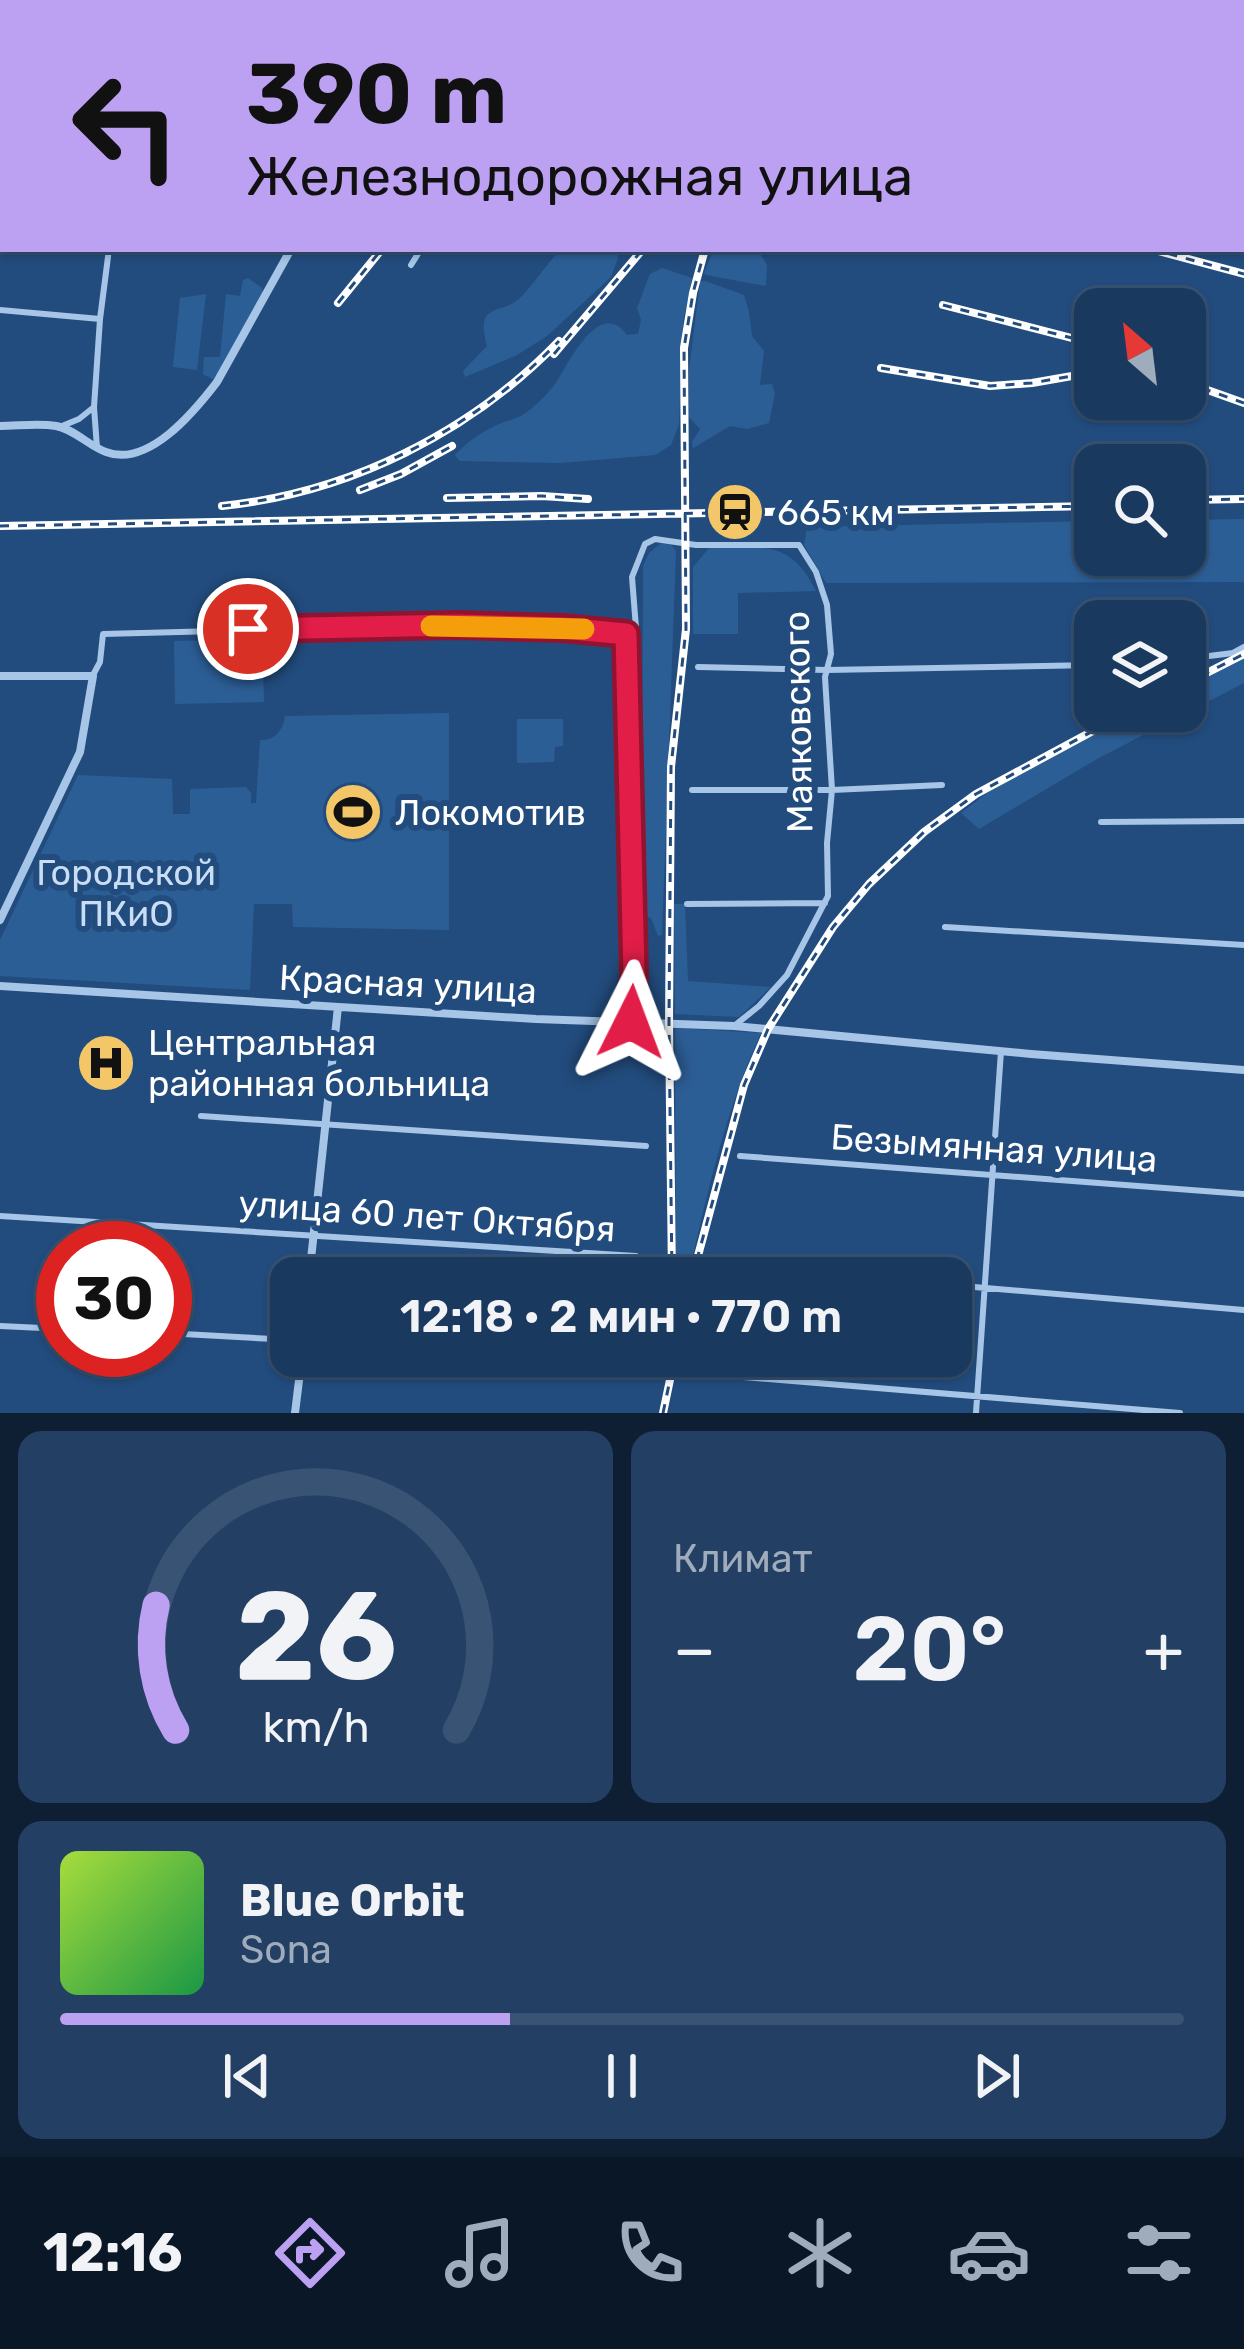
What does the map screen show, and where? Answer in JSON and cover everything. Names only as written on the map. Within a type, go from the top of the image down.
[{"type":"street","points":[[98,448],[94,406],[109,252]]},
{"type":"street","points":[[60,427],[111,454],[140,452],[162,439],[217,382],[289,252]]},
{"type":"street","points":[[411,265],[419,252]]},
{"type":"street","points":[[0,310],[100,319]]},
{"type":"street","points":[[0,426],[60,427],[94,406]]},
{"type":"street","name":"Маяковского","points":[[626,634],[636,628],[632,577],[645,544],[655,539],[799,545],[816,572],[827,604],[832,790],[828,896],[787,975],[734,1026]]},
{"type":"street","points":[[0,920],[80,752],[103,634],[458,625],[626,634],[634,974],[631,1022]]},
{"type":"street","points":[[1206,656],[1244,647]]},
{"type":"street","points":[[698,667],[1074,665]]},
{"type":"street","points":[[0,676],[93,676]]},
{"type":"street","points":[[692,790],[942,785]]},
{"type":"street","points":[[1101,822],[1244,821]]},
{"type":"street","points":[[687,904],[825,903]]},
{"type":"street","points":[[945,927],[1244,945]]},
{"type":"street","name":"Красная улица","points":[[0,986],[734,1026],[1244,1070]]},
{"type":"street","points":[[311,1257],[338,1007]]},
{"type":"street","points":[[976,1413],[1001,1051]]},
{"type":"street","points":[[201,1116],[646,1146]]},
{"type":"street","name":"Безымянная улица","points":[[740,1156],[1244,1194]]},
{"type":"street","name":"улица 60 лет Октября","points":[[0,1216],[636,1256]]},
{"type":"street","points":[[972,1287],[1244,1310]]},
{"type":"street","points":[[0,1326],[36,1328]]},
{"type":"street","points":[[192,1334],[270,1339]]},
{"type":"street","points":[[295,1413],[299,1377]]},
{"type":"street","points":[[744,1377],[1180,1413]]},
{"type":"green space","points":[[559,252],[617,252],[611,277],[547,336],[465,377],[463,371],[487,346],[487,315],[522,296]]},
{"type":"green space","points":[[713,252],[761,252],[767,265],[766,286],[704,273]]},
{"type":"green space","points":[[662,268],[692,278],[683,322],[679,424],[671,445],[655,455],[560,463],[460,461],[455,455],[471,441],[539,402],[595,328],[616,325],[627,335],[638,334],[637,308],[650,274]]},
{"type":"green space","points":[[248,278],[263,292],[214,380],[203,374],[204,357],[220,357],[226,294],[240,296],[243,280]]},
{"type":"green space","points":[[700,282],[744,295],[752,336],[764,351],[760,385],[772,384],[775,393],[769,423],[747,429],[730,426],[693,448],[700,429],[689,417],[689,370]]},
{"type":"green space","points":[[206,294],[197,370],[173,367],[180,298]]},
{"type":"green space","points":[[1244,519],[1244,582],[826,583],[804,545],[807,527],[1074,521],[1074,576],[1206,576],[1206,520]]},
{"type":"green space","points":[[661,543],[676,551],[662,935],[658,936],[651,918],[642,914],[643,566]]},
{"type":"green space","points":[[709,548],[759,548],[785,554],[816,591],[738,593],[738,634],[693,634],[693,567]]},
{"type":"green space","points":[[262,639],[264,702],[175,704],[174,641]]},
{"type":"green space","points":[[1244,656],[1244,683],[1206,703],[1206,675]]},
{"type":"green space","name":"Городской ПКиО","points":[[449,713],[449,930],[293,927],[292,904],[254,904],[250,990],[0,976],[0,940],[78,775],[172,779],[173,814],[190,814],[190,789],[246,787],[251,803],[256,803],[260,740],[277,734],[285,716]]},
{"type":"green space","points":[[517,719],[563,719],[563,746],[555,747],[554,762],[517,763]]},
{"type":"green space","points":[[1095,732],[1149,732],[979,829],[961,813],[986,794]]},
{"type":"green space","points":[[674,904],[685,904],[688,981],[771,987],[739,1017],[675,1014]]},
{"type":"green space","points":[[675,1028],[761,1033],[727,1123],[693,1257],[676,1257]]},
{"type":"railway","points":[[338,303],[380,252]]},
{"type":"railway","points":[[554,354],[640,252]]},
{"type":"railway","points":[[672,1257],[671,767],[686,629],[684,348],[704,252]]},
{"type":"railway","points":[[1162,252],[1244,274]]},
{"type":"railway","points":[[943,305],[1074,339]]},
{"type":"railway","points":[[222,506],[316,488],[405,453],[487,404],[559,341]]},
{"type":"railway","points":[[881,368],[990,386],[1074,376]]},
{"type":"railway","points":[[1206,389],[1244,403]]},
{"type":"railway","points":[[360,490],[452,446]]},
{"type":"railway","points":[[447,498],[588,499]]},
{"type":"railway","points":[[1206,500],[1244,499]]},
{"type":"railway","points":[[0,526],[1074,506]]},
{"type":"railway","points":[[1206,673],[1244,654]]},
{"type":"railway","points":[[698,1257],[744,1085],[768,1029],[833,927],[869,884],[924,832],[976,794],[1091,732]]},
{"type":"railway","points":[[663,1413],[671,1377]]},
{"type":"slow traffic","points":[[431,626],[584,629]]},
{"type":"place","name":"665 км","points":[[735,512]]},
{"type":"place","name":"Локомотив","points":[[353,812]]},
{"type":"place","name":"Центральная районная больница","points":[[106,1063]]},
{"type":"route","points":[[248,629],[458,625],[626,634],[634,974],[631,1022]]}]
